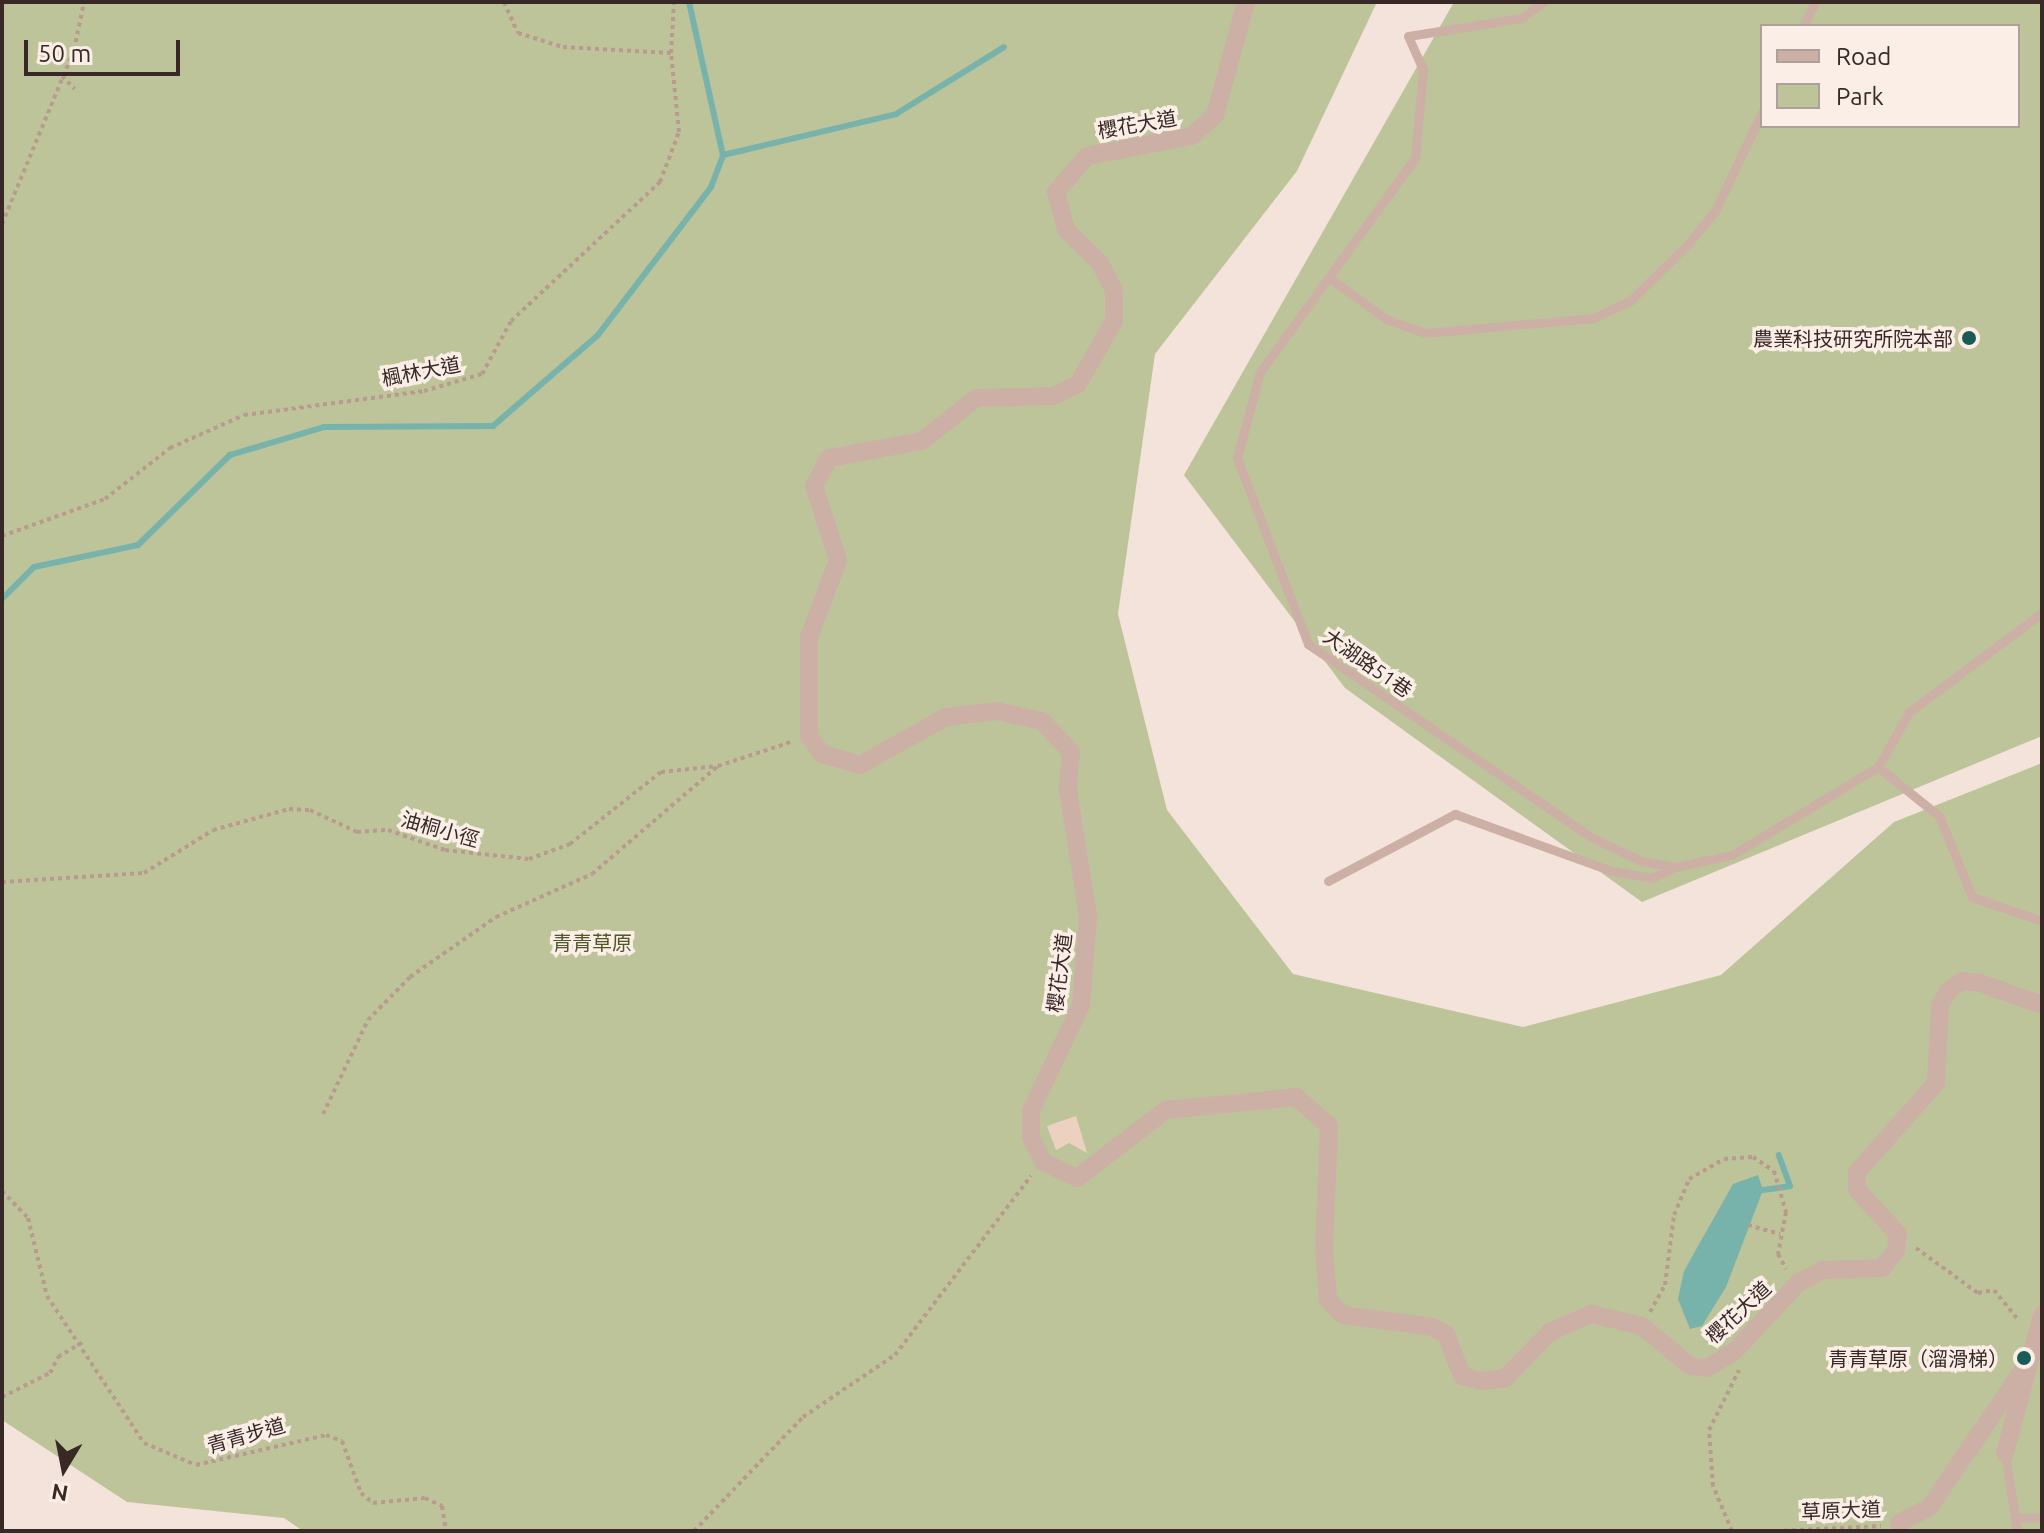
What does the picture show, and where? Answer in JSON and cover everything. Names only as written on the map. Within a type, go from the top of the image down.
[{"type":"street","name":"櫻花大道","points":[[1246,2],[1215,115],[1192,136],[1087,156],[1056,192],[1066,230],[1100,263],[1114,291],[1114,321],[1078,384],[1053,396],[976,398],[922,441],[829,458],[818,470],[814,486],[838,560],[809,637],[809,736],[822,754],[860,765],[946,717],[996,711],[1042,721],[1062,736],[1071,752],[1068,790],[1088,916],[1081,1005],[1031,1111],[1031,1138],[1043,1162],[1077,1178],[1102,1166],[1166,1110],[1296,1097],[1329,1126],[1324,1250],[1328,1300],[1343,1315],[1433,1327],[1446,1334],[1462,1376],[1482,1381],[1505,1378],[1571,1319],[1612,1314],[1642,1326],[1690,1366],[1707,1368],[1734,1352],[1798,1283],[1823,1270],[1882,1268],[1897,1243]]},
{"type":"street","points":[[1897,1243],[1898,1234],[1857,1190],[1857,1172],[1936,1083],[1940,1005],[1948,991],[1962,981],[1980,983],[2042,1005]]},
{"type":"street","points":[[2005,1453],[2042,1315]]},
{"type":"street","points":[[1899,1523],[1929,1508],[2028,1358]]},
{"type":"lane","name":"大湖路51巷","points":[[1543,2],[1522,18],[1408,36],[1423,69],[1415,158],[1331,279],[1260,372],[1237,458],[1308,644],[1591,837],[1641,861],[1675,867],[1732,855],[1878,767],[1909,712],[2042,613]]},
{"type":"lane","points":[[1804,24],[1815,2]]},
{"type":"lane","points":[[1331,279],[1386,319],[1425,333],[1593,318],[1630,301],[1688,244],[1715,211],[1760,116]]},
{"type":"lane","points":[[1878,767],[1939,816],[1972,897],[2042,921]]},
{"type":"lane","points":[[1328,881],[1455,814],[1612,871],[1652,878],[1675,867]]},
{"type":"lane","points":[[2005,1453],[2017,1531]]},
{"type":"lane","points":[[2016,1518],[2042,1517]]},
{"type":"path","points":[[2,224],[62,76],[84,2]]},
{"type":"path","points":[[504,2],[518,33],[563,47],[671,53]]},
{"type":"path","name":"楓林大道","points":[[2,536],[105,499],[170,448],[244,415],[424,391],[482,374],[511,321],[660,182],[679,132],[671,53],[674,2]]},
{"type":"path","points":[[62,76],[75,89]]},
{"type":"path","name":"油桐小徑","points":[[2,882],[144,873],[213,830],[289,809],[310,810],[357,832],[388,830],[445,850],[529,859],[570,844],[661,772],[718,766],[809,736]]},
{"type":"path","points":[[323,1114],[368,1020],[410,977],[496,917],[592,874],[718,766]]},
{"type":"path","points":[[1642,1326],[1665,1285],[1674,1215],[1689,1179],[1724,1159],[1753,1157],[1774,1171],[1784,1204],[1778,1254],[1798,1283]]},
{"type":"path","points":[[694,1531],[803,1417],[895,1355],[978,1237],[1043,1162]]},
{"type":"path","name":"青青步道","points":[[2,1191],[28,1218],[47,1296],[83,1342],[129,1428],[181,1462],[196,1465],[326,1435],[342,1441],[361,1493],[373,1503],[425,1498],[442,1506],[446,1531]]},
{"type":"path","points":[[1748,1225],[1780,1234]]},
{"type":"path","points":[[1897,1243],[1924,1251],[1978,1293],[1994,1290],[2008,1301],[2028,1358]]},
{"type":"path","points":[[2,1397],[50,1373],[58,1357],[83,1342]]},
{"type":"path","points":[[1732,1531],[1713,1486],[1709,1430],[1740,1374],[1734,1352]]},
{"type":"path","name":"草原大道","points":[[1776,1531],[1899,1523]]},
{"type":"green space","name":"青青草原","points":[[2,2],[1377,2],[1297,171],[1155,354],[1118,614],[1167,810],[1293,974],[1523,1027],[1721,975],[1894,822],[2042,763],[2042,1531],[303,1531],[284,1518],[127,1502],[2,1420]]},
{"type":"green space","points":[[1454,2],[2042,2],[2042,736],[1642,902],[1345,688],[1184,475]]},
{"type":"shaded area","points":[[1076,1116],[1087,1153],[1069,1143],[1056,1150],[1047,1126]]},
{"type":"water","points":[[1758,1175],[1763,1190],[1726,1287],[1702,1326],[1690,1329],[1678,1299],[1684,1271],[1733,1184]]},
{"type":"waterway","points":[[689,2],[723,155]]},
{"type":"waterway","points":[[2,599],[34,567],[138,545],[230,455],[324,427],[493,426],[598,335],[711,187],[723,155],[896,114],[1004,47]]},
{"type":"waterway","points":[[1763,1190],[1790,1186],[1779,1155]]},
{"type":"place","name":"農業科技研究所院本部","points":[[1969,338]]},
{"type":"place","name":"青青草原（溜滑梯）","points":[[2024,1358]]}]
